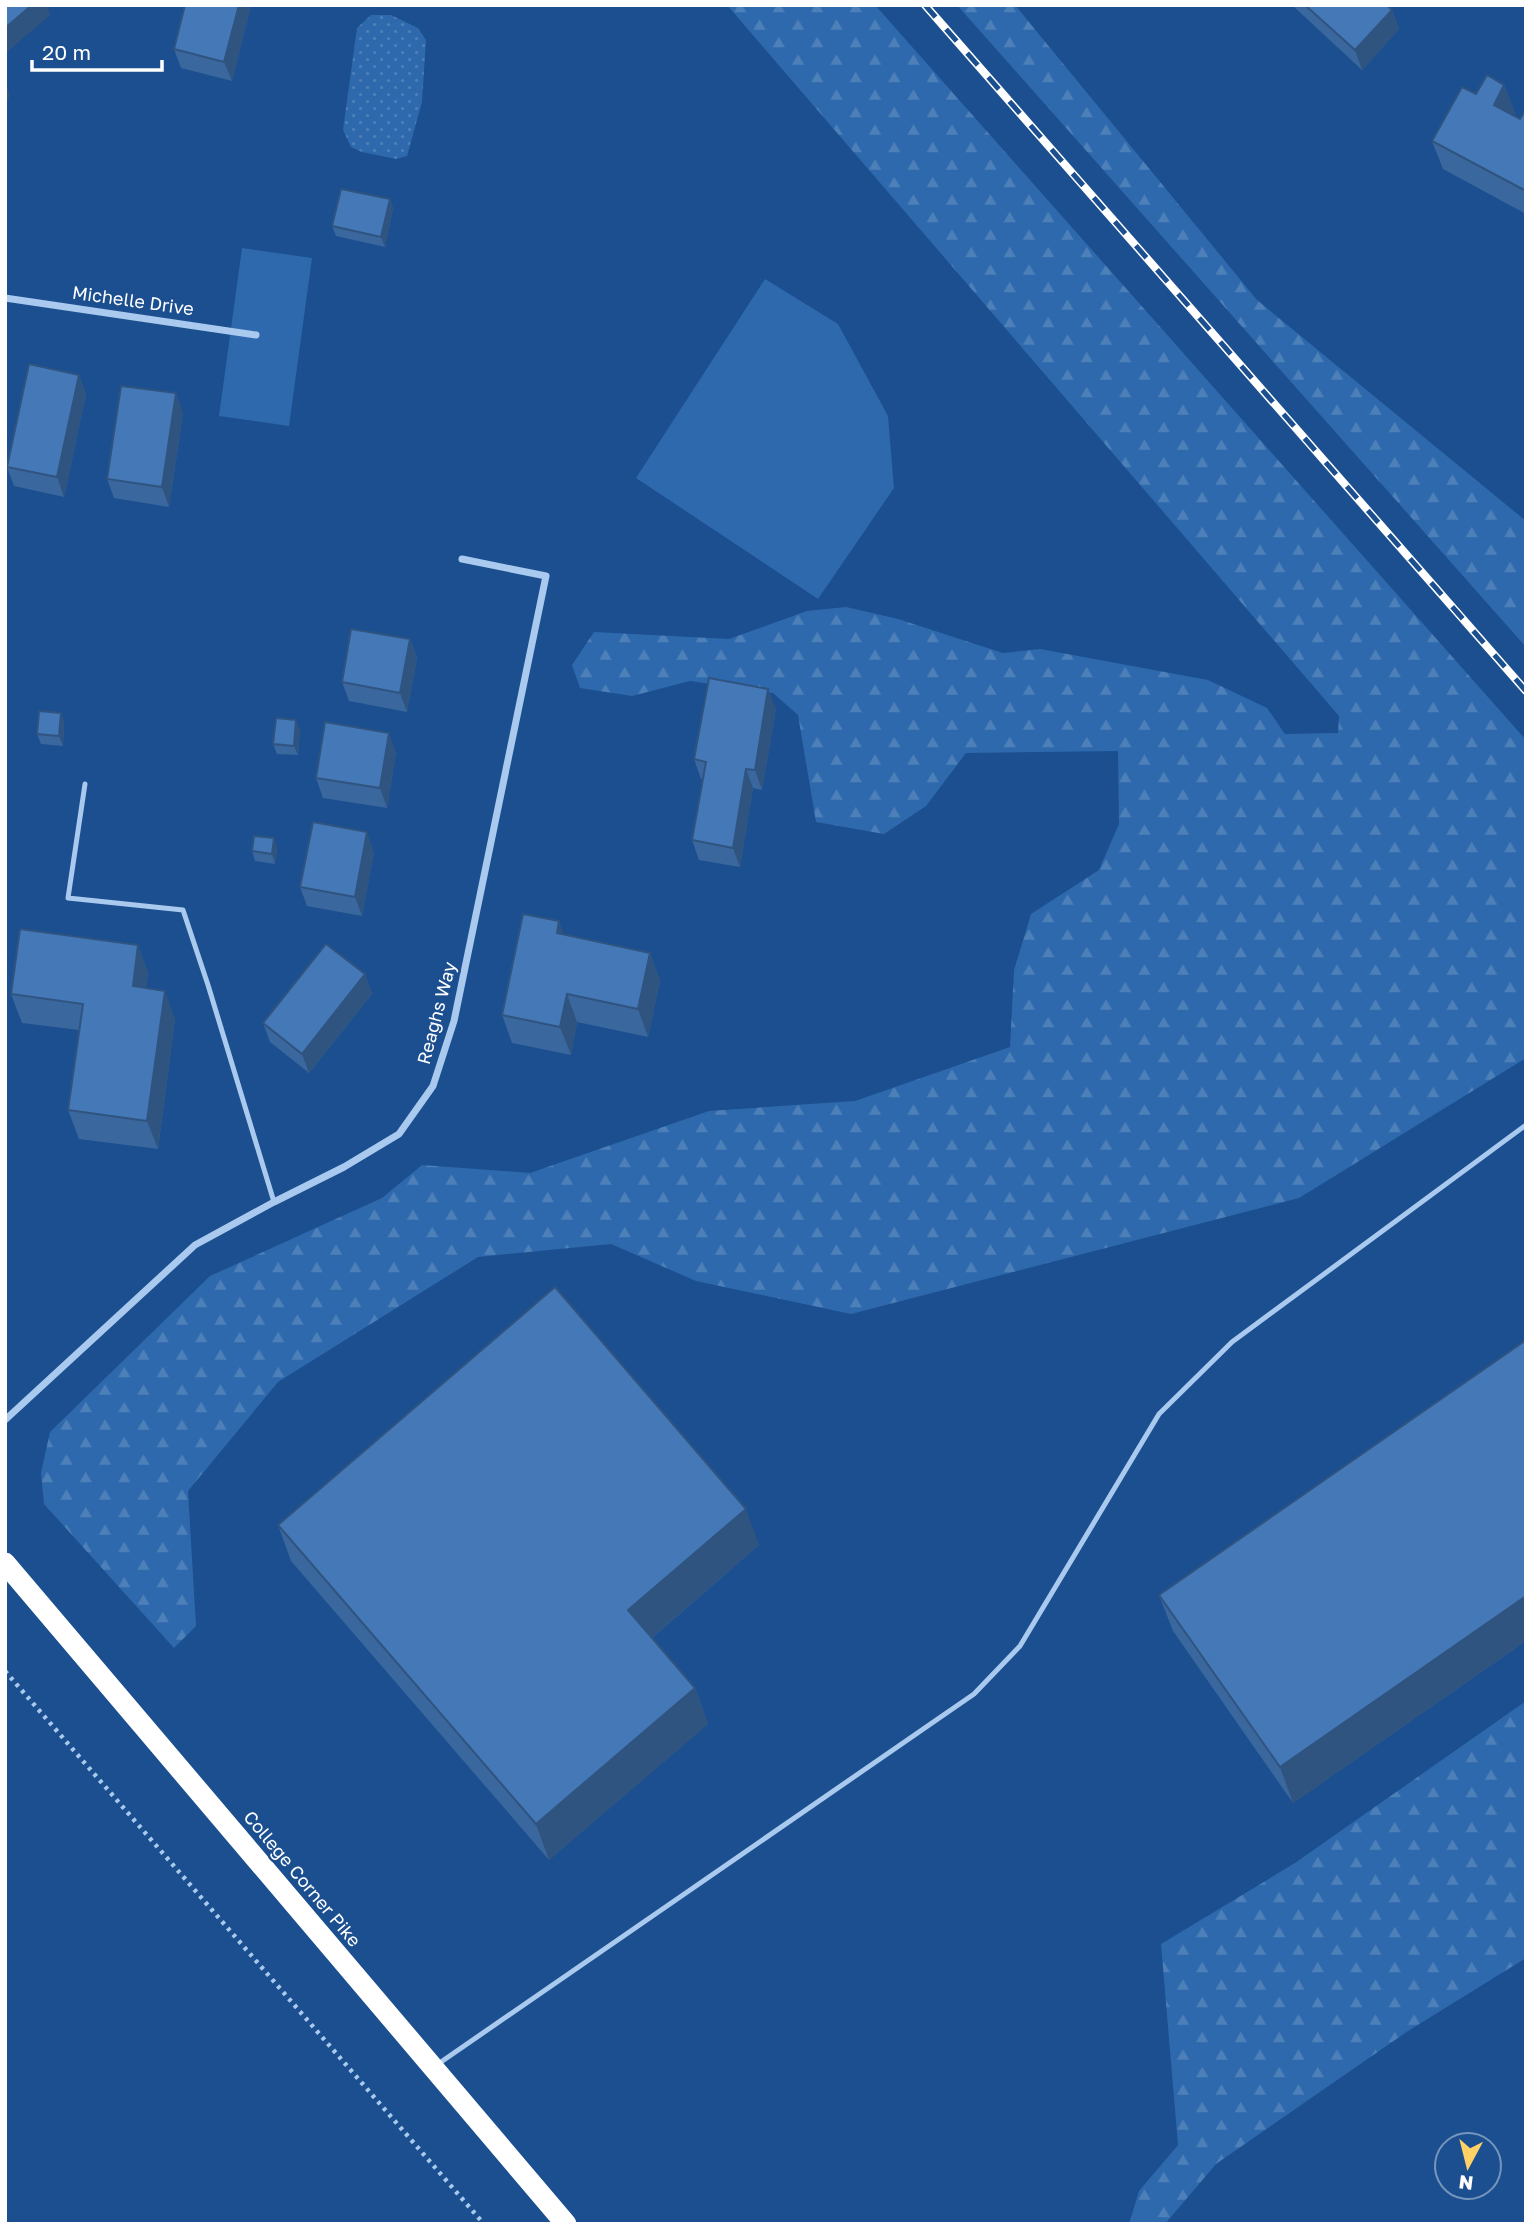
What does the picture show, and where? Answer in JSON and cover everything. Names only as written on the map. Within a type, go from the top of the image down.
[{"type":"highway","name":"College Corner Pike","points":[[5,1563],[566,2224]]},
{"type":"street","name":"Michelle Drive","points":[[5,298],[256,335]]},
{"type":"street","name":"Reaghs Way","points":[[5,1420],[195,1245],[344,1167],[398,1134],[433,1086],[454,1021],[546,576],[462,559]]},
{"type":"lane","points":[[85,785],[68,898],[183,910],[274,1202]]},
{"type":"lane","points":[[433,2068],[974,1694],[1020,1646],[1159,1414],[1232,1342],[1526,1125]]},
{"type":"path","points":[[5,1671],[484,2224]]},
{"type":"green space","points":[[727,5],[875,5],[1526,740],[1526,1058],[1299,1198],[851,1314],[696,1281],[611,1244],[478,1257],[278,1382],[188,1491],[196,1626],[174,1648],[44,1504],[41,1473],[50,1432],[210,1276],[382,1198],[422,1165],[530,1173],[709,1111],[855,1101],[1010,1047],[1014,970],[1031,914],[1099,870],[1119,824],[1118,751],[966,753],[926,806],[884,834],[816,822],[798,715],[773,693],[690,681],[632,696],[580,688],[572,665],[594,632],[729,639],[807,611],[846,607],[898,619],[1003,653],[1040,649],[1208,680],[1267,708],[1285,734],[1338,733],[1339,716]]},
{"type":"green space","points":[[957,5],[1015,5],[1257,300],[1526,521],[1526,647]]},
{"type":"green space","points":[[371,15],[391,15],[418,28],[426,40],[422,102],[407,156],[396,159],[351,147],[343,130],[357,28]]},
{"type":"green space","points":[[242,248],[312,258],[289,426],[219,416]]},
{"type":"green space","points":[[765,279],[838,324],[888,416],[894,488],[818,599],[636,478]]},
{"type":"green space","points":[[1526,1701],[1526,1958],[1408,2031],[1216,2164],[1165,2224],[1129,2224],[1139,2191],[1178,2145],[1161,1944],[1295,1863]]},
{"type":"building","points":[[5,5],[32,5],[5,28]]},
{"type":"building","points":[[185,5],[239,5],[224,62],[174,49]]},
{"type":"building","points":[[1305,5],[1387,5],[1392,10],[1355,50]]},
{"type":"building","points":[[1487,75],[1504,85],[1494,105],[1520,119],[1526,109],[1526,191],[1432,141],[1462,87],[1476,94]]},
{"type":"building","points":[[341,189],[390,199],[381,237],[332,226]]},
{"type":"building","points":[[29,364],[79,375],[57,477],[7,467]]},
{"type":"building","points":[[121,386],[176,393],[162,487],[107,479]]},
{"type":"building","points":[[351,629],[410,639],[400,693],[342,682]]},
{"type":"building","points":[[709,678],[768,689],[755,770],[746,769],[733,848],[692,840],[706,762],[694,759]]},
{"type":"building","points":[[39,711],[61,713],[59,736],[37,734]]},
{"type":"building","points":[[276,718],[296,720],[294,746],[273,744]]},
{"type":"building","points":[[325,722],[389,733],[380,788],[316,778]]},
{"type":"building","points":[[313,822],[367,832],[355,897],[300,887]]},
{"type":"building","points":[[254,836],[274,838],[272,854],[252,851]]},
{"type":"building","points":[[523,914],[559,921],[557,933],[650,953],[638,1009],[567,994],[560,1027],[502,1015]]},
{"type":"building","points":[[20,929],[138,945],[133,986],[165,991],[147,1121],[68,1110],[83,1004],[11,994]]},
{"type":"building","points":[[326,944],[365,974],[302,1054],[263,1023]]},
{"type":"building","points":[[555,1287],[746,1509],[628,1610],[695,1688],[536,1824],[278,1525]]},
{"type":"building","points":[[1526,1340],[1526,1596],[1280,1767],[1159,1595]]},
{"type":"railway","points":[[925,5],[1526,691]]}]
